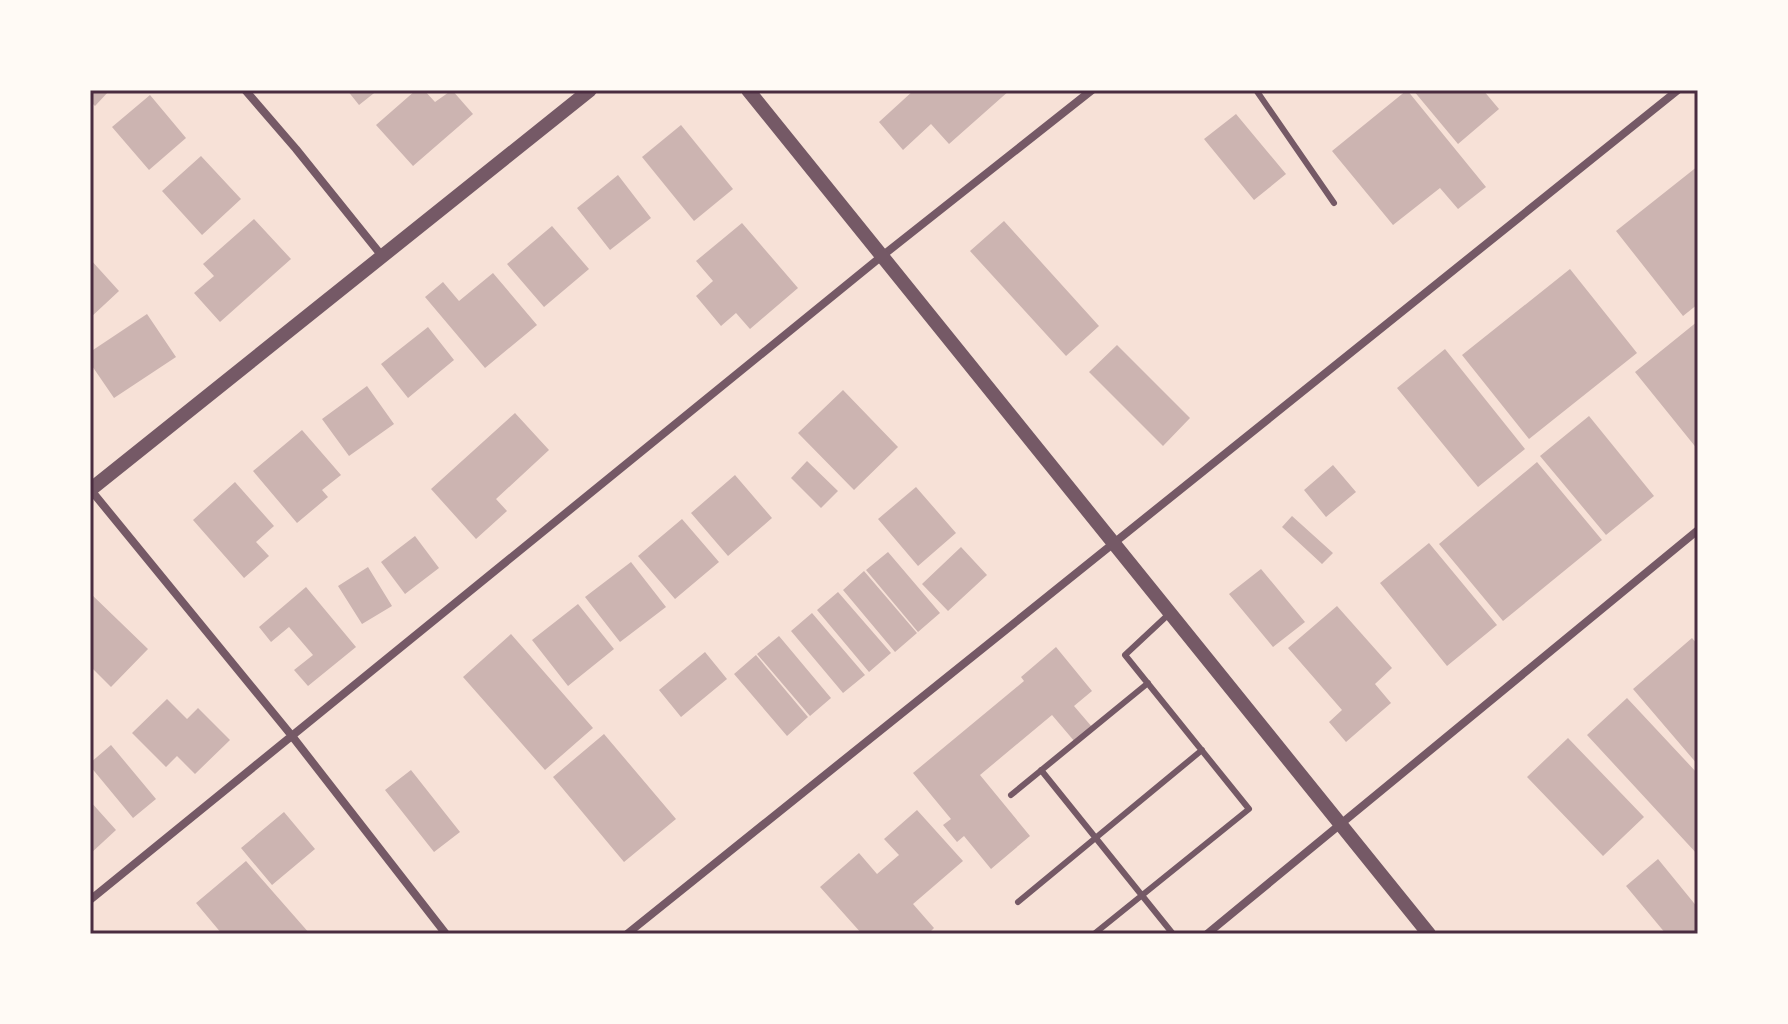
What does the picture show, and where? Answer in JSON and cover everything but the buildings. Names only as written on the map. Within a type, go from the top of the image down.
[{"type":"street","points":[[245,90],[382,256]]},
{"type":"street","points":[[446,934],[292,736],[90,489],[590,90]]},
{"type":"street","points":[[748,90],[1429,934]]},
{"type":"street","points":[[90,900],[882,256],[1092,90]]},
{"type":"street","points":[[627,934],[1678,90]]},
{"type":"street","points":[[1207,934],[1698,530]]},
{"type":"lane","points":[[1256,90],[1334,203]]},
{"type":"lane","points":[[1094,934],[1249,809],[1125,655],[1170,613]]},
{"type":"lane","points":[[1011,795],[1148,683]]},
{"type":"lane","points":[[1018,902],[1202,750]]},
{"type":"lane","points":[[1041,770],[1173,934]]}]
